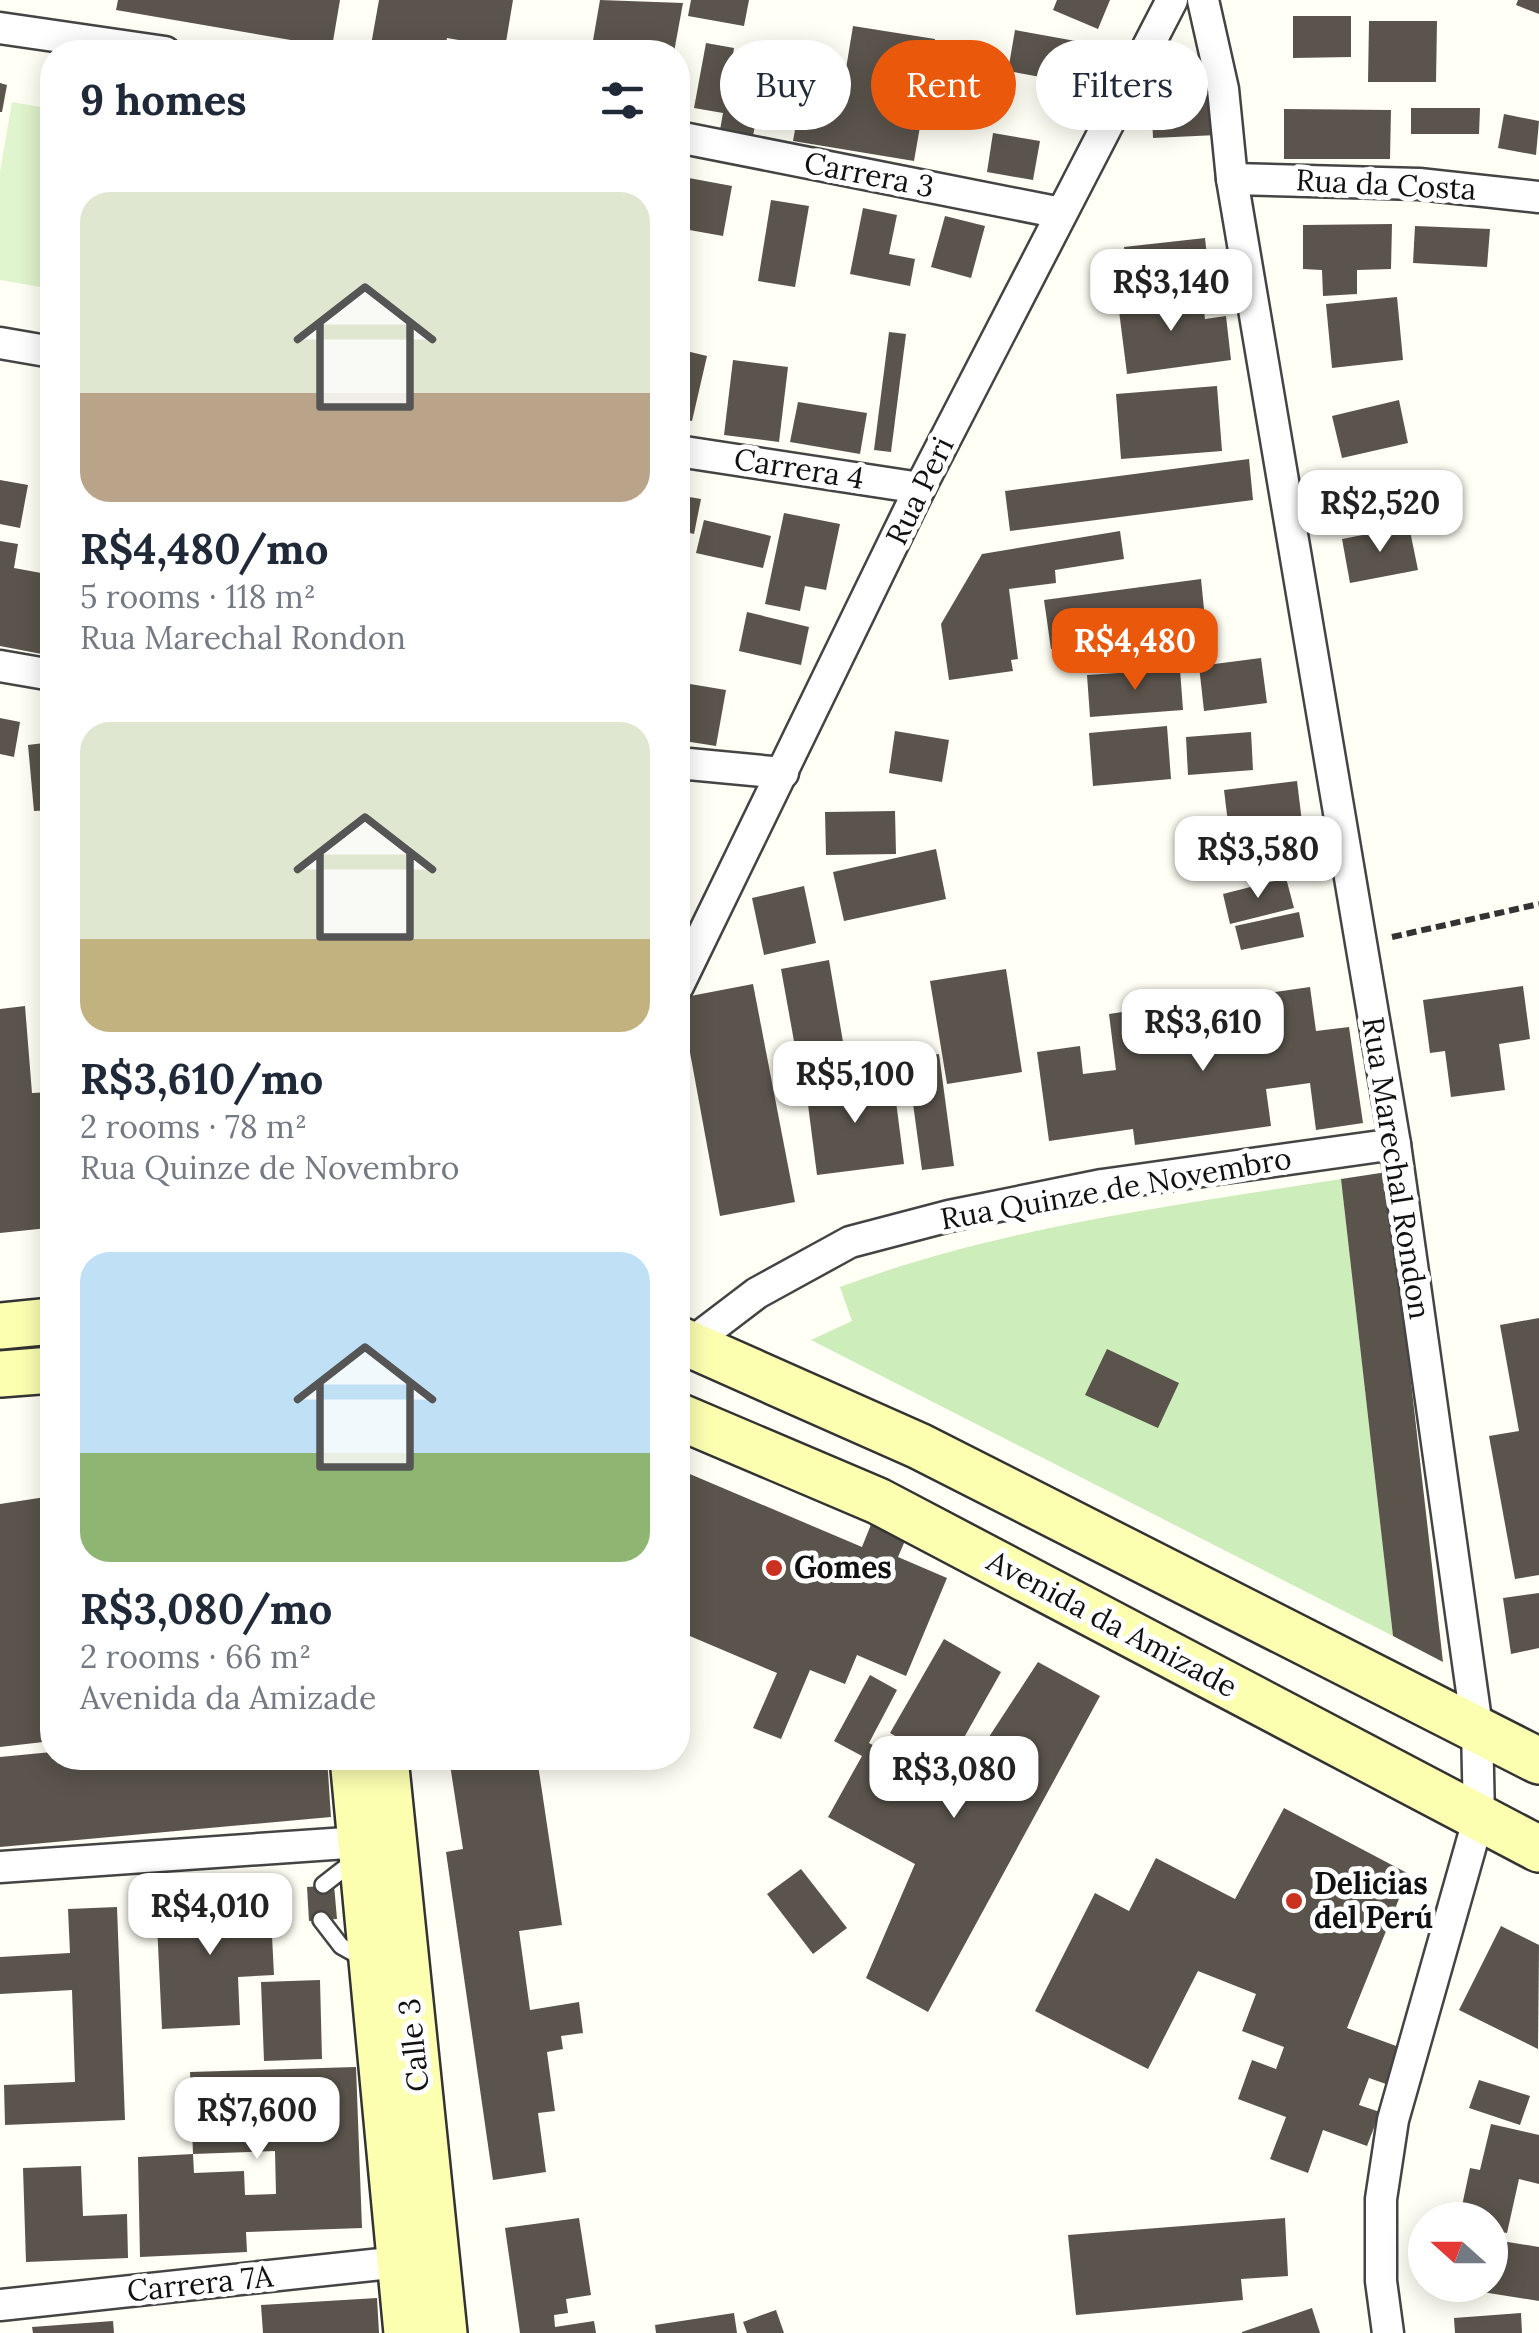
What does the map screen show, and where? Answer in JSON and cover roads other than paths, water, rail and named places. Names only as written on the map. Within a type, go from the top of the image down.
[{"type":"main road","points":[[0,1326],[40,1322]]},
{"type":"main road","points":[[690,1345],[919,1446],[1186,1584],[1477,1727],[1539,1762]]},
{"type":"main road","points":[[0,1374],[40,1371]]},
{"type":"main road","name":"Avenida da Amizade","points":[[690,1421],[878,1501],[1539,1849]]},
{"type":"main road","points":[[1156,1648],[1186,1584]]},
{"type":"main road","name":"Calle 3","points":[[354,1770],[407,2333]]},
{"type":"main road","name":"Calle 3","points":[[386,1770],[444,2333]]},
{"type":"street","name":"Rua Peri","points":[[690,962],[920,488],[1172,0]]},
{"type":"street","name":"Rua Marechal Rondon","points":[[1203,0],[1223,89],[1232,179],[1395,1144],[1477,1727],[1479,1817],[1394,2120],[1380,2223],[1388,2333]]},
{"type":"street","points":[[0,28],[82,40]]},
{"type":"street","name":"Carrera 3","points":[[690,138],[1061,213]]},
{"type":"street","name":"Rua da Costa","points":[[1232,179],[1450,186],[1539,197]]},
{"type":"street","points":[[0,343],[40,350]]},
{"type":"street","name":"Carrera 4","points":[[690,453],[920,488]]},
{"type":"street","points":[[0,666],[40,673]]},
{"type":"street","points":[[690,764],[783,773]]},
{"type":"street","name":"Rua Quinze de Novembro","points":[[690,1338],[757,1293],[850,1242],[949,1216],[1102,1185],[1395,1144]]},
{"type":"street","points":[[0,1868],[362,1849]]},
{"type":"street","name":"Carrera 7A","points":[[0,2305],[400,2262]]},
{"type":"lane","points":[[324,1886],[362,1849]]},
{"type":"lane","points":[[321,1920],[342,1946],[372,1963]]},
{"type":"place","name":"Gomes","points":[[774,1568]]},
{"type":"place","name":"Delicias del Perú","points":[[1294,1901]]}]
